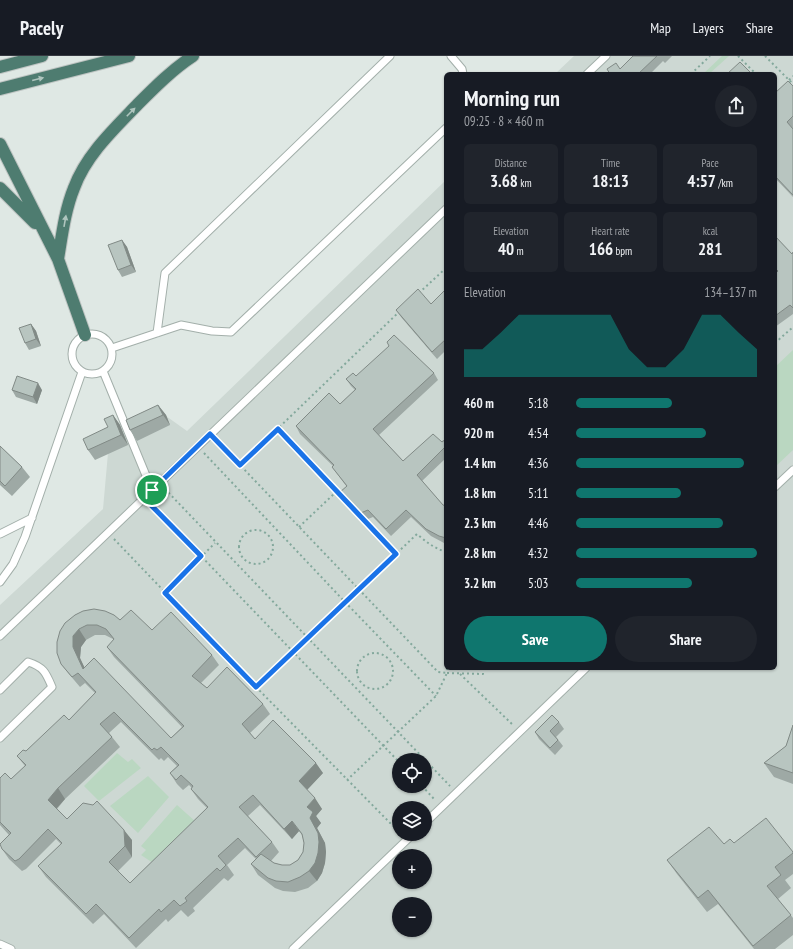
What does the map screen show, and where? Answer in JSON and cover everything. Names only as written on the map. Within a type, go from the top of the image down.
[{"type":"highway","points":[[0,67],[42,56]]},
{"type":"highway","points":[[0,89],[129,56]]},
{"type":"highway","points":[[58,259],[65,216],[74,187],[87,163],[118,124],[161,81],[193,56]]},
{"type":"highway","points":[[0,144],[58,259],[85,335]]},
{"type":"highway","points":[[0,188],[44,233]]},
{"type":"lane","points":[[157,333],[165,273],[390,56]]},
{"type":"lane","points":[[451,56],[462,72]]},
{"type":"lane","points":[[590,72],[606,56]]},
{"type":"lane","points":[[112,348],[181,324],[212,331],[231,332],[444,130]]},
{"type":"lane","points":[[0,636],[444,211]]},
{"type":"lane","points":[[98,334],[109,342],[112,348],[111,361],[108,367],[103,371],[92,374],[82,372],[73,362],[72,349],[79,338],[85,335],[98,334]]},
{"type":"lane","points":[[103,371],[152,490]]},
{"type":"lane","points":[[0,582],[13,564],[25,537],[82,372]]},
{"type":"lane","points":[[777,485],[793,470]]},
{"type":"lane","points":[[0,534],[32,518]]},
{"type":"lane","points":[[0,690],[28,662],[38,665],[46,674],[52,687],[0,738]]},
{"type":"lane","points":[[432,816],[584,670]]},
{"type":"lane","points":[[294,949],[406,841]]},
{"type":"lane","points":[[0,944],[11,949]]},
{"type":"path","points":[[693,72],[710,56]]},
{"type":"path","points":[[738,56],[754,72]]},
{"type":"path","points":[[765,56],[793,84]]},
{"type":"path","points":[[789,80],[793,76]]},
{"type":"path","points":[[418,294],[444,270]]},
{"type":"path","points":[[240,465],[400,310]]},
{"type":"path","points":[[777,342],[793,327]]},
{"type":"path","points":[[278,429],[353,508]]},
{"type":"path","points":[[210,434],[438,672],[483,674],[483,670]]},
{"type":"path","points":[[198,447],[436,696]]},
{"type":"path","points":[[159,484],[457,792]]},
{"type":"path","points":[[300,527],[337,491]]},
{"type":"path","points":[[144,498],[294,651],[392,755]]},
{"type":"path","points":[[364,519],[396,554]]},
{"type":"path","points":[[255,529],[267,532],[271,537],[274,549],[268,560],[257,564],[246,561],[241,556],[239,545],[240,539],[244,534],[249,530],[255,529]]},
{"type":"path","points":[[108,533],[256,687],[392,825]]},
{"type":"path","points":[[256,687],[416,534],[431,545],[444,551]]},
{"type":"path","points":[[165,593],[216,542]]},
{"type":"path","points":[[370,653],[376,653],[382,654],[388,658],[392,665],[393,671],[392,677],[388,683],[372,689],[361,683],[356,672],[360,660],[364,656],[370,653]]},
{"type":"path","points":[[347,780],[436,696],[447,673]]},
{"type":"path","points":[[460,674],[520,732]]},
{"type":"path","points":[[429,793],[442,806]]},
{"type":"shaded area","points":[[574,56],[793,56],[793,949],[0,949],[0,605],[103,509],[109,442],[166,416],[187,431],[444,182],[444,670],[777,670],[777,72],[557,72]]},
{"type":"green space","points":[[722,56],[729,56],[711,72],[705,72]]},
{"type":"green space","points":[[793,350],[793,450],[777,465],[777,365]]},
{"type":"green space","points":[[117,753],[128,762],[132,759],[141,768],[99,801],[84,786]]},
{"type":"green space","points":[[148,776],[169,797],[138,833],[110,806]]},
{"type":"green space","points":[[177,805],[196,822],[153,863],[141,855],[146,850],[141,846]]},
{"type":"building","points":[[633,56],[657,56],[640,72],[609,72],[607,69],[616,63],[620,69]]},
{"type":"building","points":[[740,62],[750,72],[729,72]]},
{"type":"building","points":[[788,81],[793,86],[793,116],[787,122],[793,129],[793,195],[777,178],[777,91]]},
{"type":"building","points":[[777,238],[792,254],[793,252],[793,308],[790,305],[777,315],[777,272]]},
{"type":"building","points":[[122,240],[131,265],[118,270],[108,245]]},
{"type":"building","points":[[418,289],[431,304],[444,291],[444,341],[432,352],[396,310]]},
{"type":"building","points":[[31,324],[36,339],[25,343],[19,328]]},
{"type":"building","points":[[394,335],[434,373],[373,429],[403,461],[433,434],[442,442],[444,440],[444,448],[417,475],[444,505],[444,537],[426,529],[406,510],[386,529],[368,510],[358,514],[340,492],[347,486],[332,467],[334,465],[296,426],[329,393],[340,404],[356,389],[346,379],[353,373],[356,376],[389,346],[387,342]]},
{"type":"building","points":[[17,376],[38,383],[33,397],[12,390]]},
{"type":"building","points":[[158,405],[163,415],[130,430],[126,420]]},
{"type":"building","points":[[113,415],[121,435],[88,450],[83,439],[108,427],[104,419]]},
{"type":"building","points":[[0,446],[22,467],[5,486],[0,481]]},
{"type":"building","points":[[94,609],[105,611],[114,615],[120,620],[131,610],[152,630],[171,612],[212,655],[192,676],[207,688],[227,667],[263,704],[242,724],[255,739],[273,720],[316,763],[299,781],[315,798],[307,807],[313,812],[310,818],[318,833],[319,842],[315,863],[309,871],[288,882],[276,881],[268,878],[251,864],[261,854],[274,863],[290,865],[298,860],[303,852],[304,843],[302,834],[292,821],[284,829],[253,795],[239,807],[272,842],[256,857],[238,838],[218,856],[226,865],[220,871],[217,868],[185,898],[187,901],[180,906],[174,900],[161,912],[159,909],[129,938],[96,904],[86,914],[38,866],[62,843],[48,829],[19,859],[15,861],[2,849],[0,844],[11,833],[0,822],[0,778],[5,773],[11,779],[26,765],[17,756],[23,750],[26,751],[64,715],[69,720],[96,692],[78,673],[72,677],[61,664],[57,653],[57,642],[60,631],[65,623],[83,611]],"holes":[[[87,625],[97,625],[106,629],[114,639],[107,647],[184,726],[171,738],[94,658],[83,669],[73,647],[73,636],[79,629]],[[114,712],[152,750],[154,748],[157,750],[161,747],[179,765],[170,773],[176,780],[181,775],[193,786],[191,789],[208,807],[130,883],[109,862],[125,846],[124,830],[97,801],[93,805],[83,803],[67,819],[48,800],[58,788],[112,737],[100,724]]]},
{"type":"building","points":[[552,715],[559,722],[550,731],[558,740],[550,748],[535,732]]},
{"type":"building","points":[[793,725],[793,773],[764,763],[786,746]]},
{"type":"building","points":[[766,818],[793,852],[775,867],[781,875],[767,886],[791,915],[753,946],[708,890],[698,898],[667,860],[709,827],[724,844],[730,839],[734,843]]},
{"type":"route","points":[[278,429],[396,554],[256,687],[165,593],[201,556],[144,498],[152,490],[210,434],[240,465],[278,429]]}]
